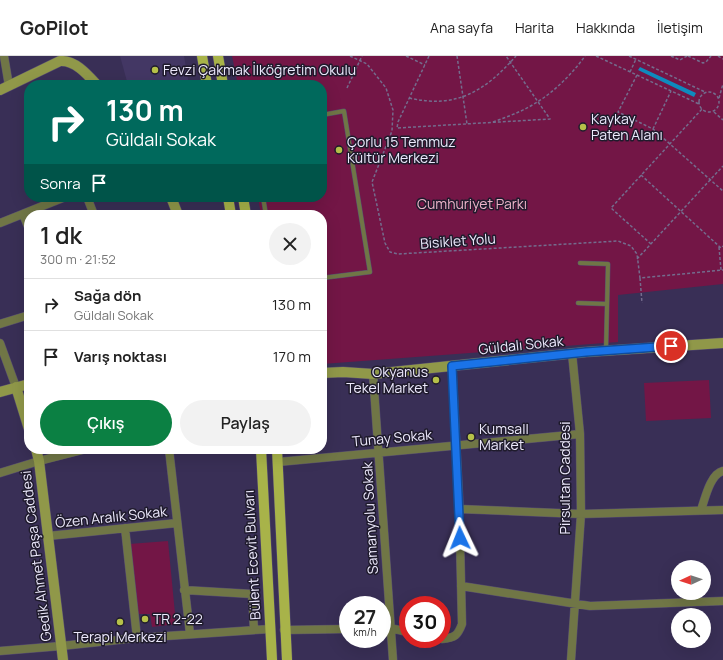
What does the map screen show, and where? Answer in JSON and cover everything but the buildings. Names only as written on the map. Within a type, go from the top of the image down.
[{"type":"main road","points":[[202,56],[207,80]]},
{"type":"main road","points":[[218,56],[222,80]]},
{"type":"main road","name":"Bülent Ecevit Bulvarı","points":[[261,454],[272,660]]},
{"type":"main road","name":"Bülent Ecevit Bulvarı","points":[[277,454],[284,630],[287,660]]},
{"type":"street","points":[[4,56],[4,88],[67,58],[86,72],[93,80]]},
{"type":"street","points":[[32,210],[51,202]]},
{"type":"street","points":[[0,223],[23,214]]},
{"type":"street","points":[[0,324],[24,317]]},
{"type":"street","points":[[0,342],[24,413]]},
{"type":"street","name":"Güldalı Sokak","points":[[327,373],[373,374],[572,353],[723,343]]},
{"type":"street","name":"Pirsultan Caddesi","points":[[571,660],[581,514],[580,434],[572,353]]},
{"type":"street","points":[[451,638],[459,633],[462,624],[459,509],[452,366]]},
{"type":"street","name":"Samanyolu Sokak","points":[[373,374],[380,452],[385,596]]},
{"type":"street","points":[[0,392],[24,386]]},
{"type":"street","name":"Tunay Sokak","points":[[278,462],[580,434]]},
{"type":"street","name":"Gedik Ahmet Paşa Caddesi","points":[[37,454],[63,660]]},
{"type":"street","points":[[0,473],[66,454]]},
{"type":"street","points":[[170,454],[190,634]]},
{"type":"street","points":[[701,510],[713,478],[719,472],[723,471]]},
{"type":"street","points":[[459,509],[581,514],[723,510]]},
{"type":"street","name":"Özen Aralık Sokak","points":[[48,536],[177,523]]},
{"type":"street","points":[[125,528],[136,638]]},
{"type":"street","points":[[461,586],[574,602],[590,606],[723,601]]},
{"type":"street","points":[[184,590],[252,594],[254,630]]},
{"type":"street","points":[[0,651],[136,638],[270,629]]},
{"type":"street","points":[[284,630],[339,629]]},
{"type":"street","name":"Samanyolu Sokak","points":[[390,648],[393,660]]},
{"type":"lane","points":[[327,114],[344,112],[370,272],[327,277]]},
{"type":"lane","points":[[580,263],[608,264],[606,350]]},
{"type":"lane","points":[[578,303],[607,304]]},
{"type":"path","name":"Bisiklet Yolu","points":[[350,56],[368,64],[386,88],[393,110],[392,131],[372,182],[386,243],[390,252],[398,254],[618,241],[631,246],[637,254],[642,303]]},
{"type":"path","points":[[347,88],[362,56]]},
{"type":"path","points":[[408,56],[425,65]]},
{"type":"path","points":[[429,56],[398,122],[397,128],[550,119],[506,56]]},
{"type":"path","points":[[457,56],[467,124]]},
{"type":"path","points":[[409,98],[434,102],[456,100],[486,83],[516,56]]},
{"type":"path","points":[[492,123],[538,102],[555,89],[585,56]]},
{"type":"path","points":[[596,56],[699,104],[702,109],[707,112],[714,111],[719,106],[719,98],[723,84]]},
{"type":"path","points":[[629,56],[705,92],[713,92],[723,102]]},
{"type":"path","points":[[671,56],[680,60],[688,56],[698,62],[703,63],[706,62],[711,56]]},
{"type":"path","points":[[718,56],[723,59]]},
{"type":"path","points":[[630,72],[636,59]]},
{"type":"path","points":[[637,75],[618,112],[653,129],[723,191]]},
{"type":"path","points":[[653,129],[671,91]]},
{"type":"path","points":[[699,104],[700,96],[705,92]]},
{"type":"path","points":[[651,244],[611,208],[702,109]]},
{"type":"path","points":[[714,111],[723,120]]},
{"type":"path","points":[[637,259],[723,166]]},
{"type":"path","points":[[640,278],[722,270],[719,247],[641,175]]},
{"type":"path","points":[[719,247],[721,248],[723,246]]},
{"type":"shaded area","name":"Fevzi Çakmak İlköğretim Okulu","points":[[120,56],[184,56],[188,80],[127,80]]},
{"type":"green space","name":"Cumhuriyet Parkı","points":[[232,56],[723,56],[723,284],[618,295],[618,342],[327,364],[327,210],[260,210],[259,202],[327,202],[327,80],[237,80]]},
{"type":"green space","points":[[709,380],[711,418],[646,421],[644,383]]},
{"type":"green space","points":[[168,541],[176,624],[152,627],[150,614],[136,614],[129,544]]},
{"type":"water","points":[[640,67],[696,93],[694,97],[638,70]]},
{"type":"place","name":"Fevzi Çakmak İlköğretim Okulu","points":[[155,70]]},
{"type":"place","name":"Kaykay Paten Alanı","points":[[583,127]]},
{"type":"place","name":"Çorlu 15 Temmuz Kültür Merkezi","points":[[339,150]]},
{"type":"place","name":"Okyanus Tekel Market","points":[[436,380]]},
{"type":"place","name":"Kumsall Market","points":[[471,437]]},
{"type":"place","name":"TR 2-22","points":[[145,619]]},
{"type":"place","name":"Terapi Merkezi","points":[[120,622]]},
{"type":"route","points":[[460,538],[452,366],[586,352],[671,346]]}]
